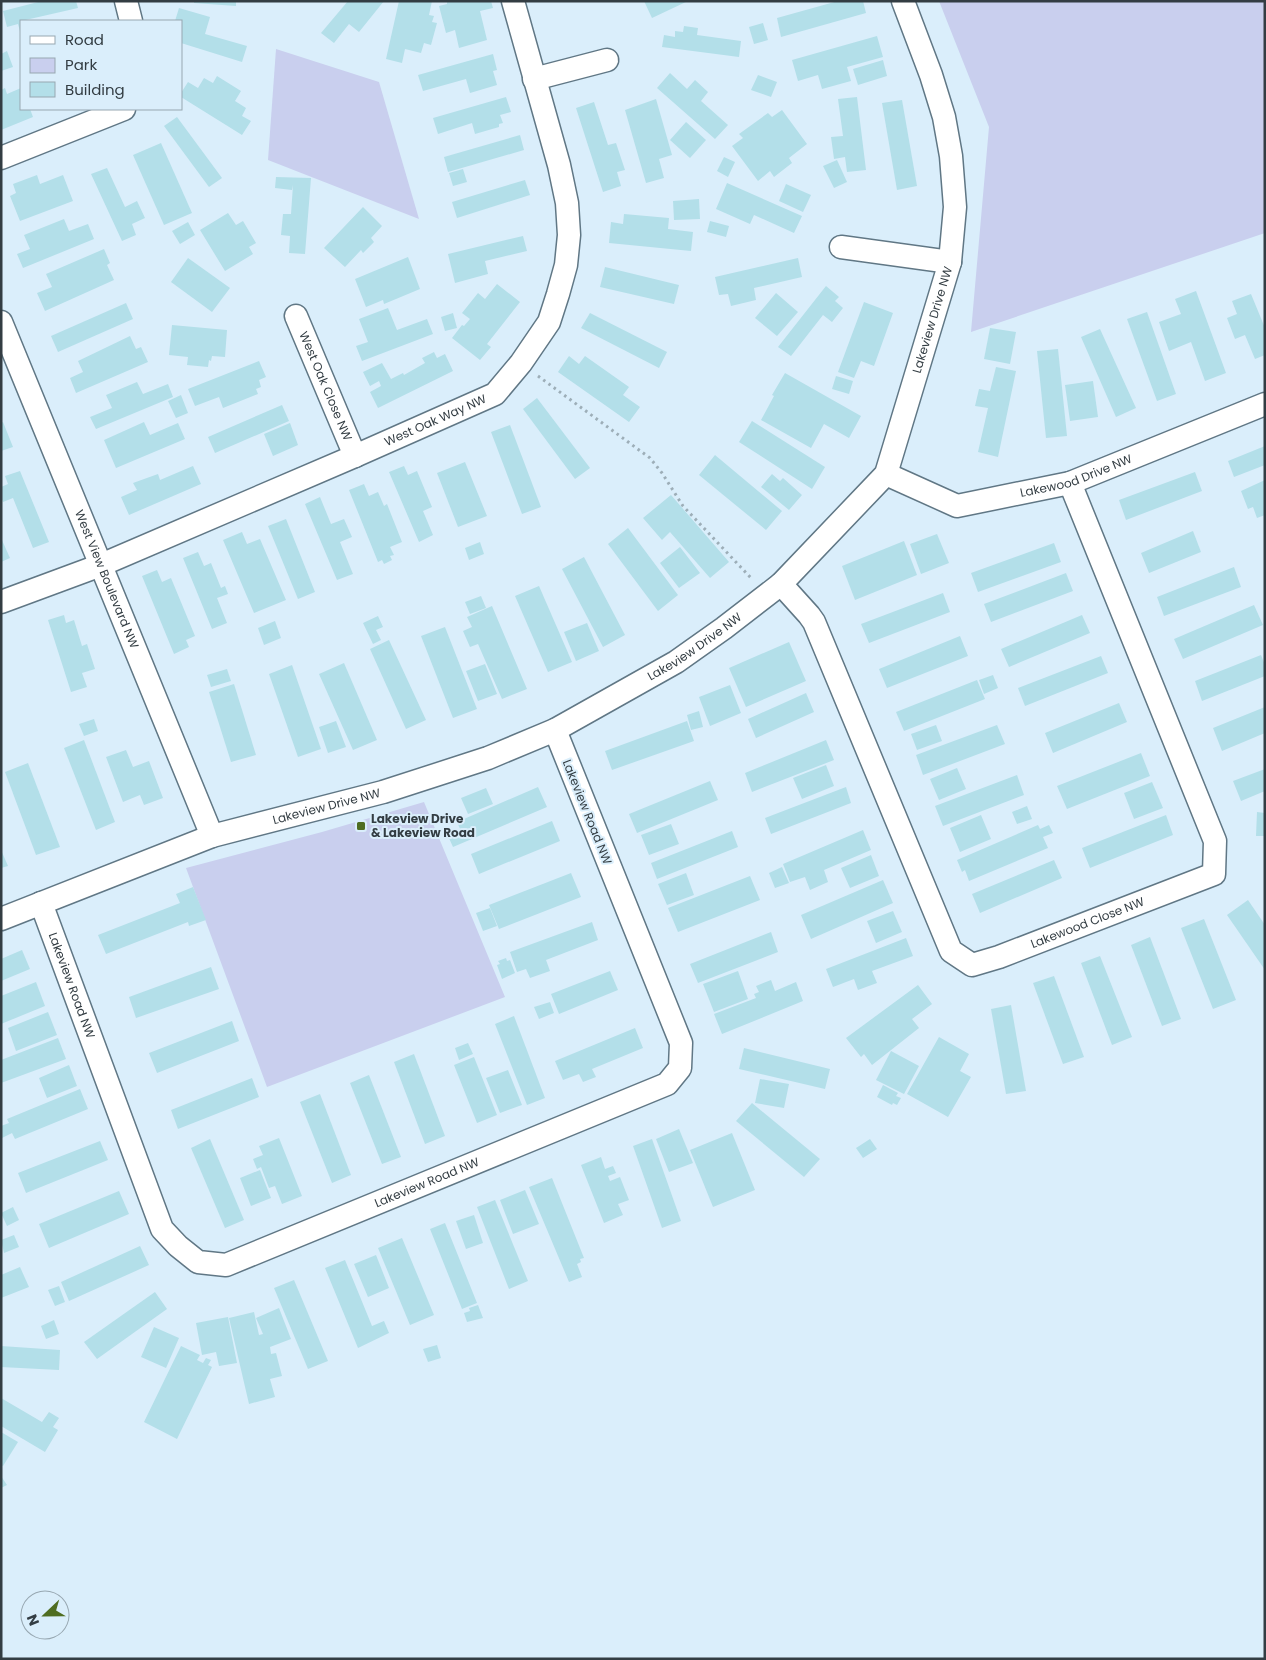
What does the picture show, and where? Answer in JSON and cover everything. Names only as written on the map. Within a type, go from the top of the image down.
[{"type":"street","points":[[126,1],[131,20]]},
{"type":"street","name":"West Oak Way NW","points":[[1,602],[101,565],[356,456],[495,394],[521,363],[549,322],[566,265],[569,236],[567,203],[559,165],[512,1]]},
{"type":"street","name":"Lakeview Drive NW","points":[[1,919],[212,836],[383,792],[488,758],[555,730],[676,662],[781,584],[886,474],[950,262],[955,207],[951,156],[944,117],[931,75],[903,1]]},
{"type":"street","points":[[534,79],[607,60]]},
{"type":"street","points":[[1,158],[121,110]]},
{"type":"street","points":[[841,246],[950,262]]},
{"type":"street","name":"West Oak Close NW","points":[[296,316],[356,456]]},
{"type":"street","name":"West View Boulevard NW","points":[[1,322],[212,836]]},
{"type":"street","name":"Lakewood Drive NW","points":[[886,474],[957,506],[1070,483],[1265,404]]},
{"type":"street","name":"Lakewood Close NW","points":[[781,584],[814,622],[951,951],[972,965],[999,957],[1214,874],[1215,841],[1070,483]]},
{"type":"street","name":"Lakeview Road NW","points":[[41,903],[162,1229],[178,1246],[198,1262],[226,1265],[667,1084],[680,1068],[680,1043],[555,730]]},
{"type":"path","points":[[521,363],[650,458],[662,473],[682,506],[753,580],[781,584]]},
{"type":"green space","points":[[939,1],[1265,1],[1265,233],[971,332],[989,127]]},
{"type":"green space","points":[[276,49],[379,82],[419,219],[268,160]]},
{"type":"green space","points":[[424,802],[505,997],[267,1087],[186,868],[322,832]]},
{"type":"building","points":[[42,1],[76,1],[78,8],[20,20],[20,31],[18,24],[7,27],[3,11]]},
{"type":"building","points":[[194,1],[236,1],[236,6],[194,3]]},
{"type":"building","points":[[348,1],[384,1],[359,32],[349,24],[334,43],[321,33]]},
{"type":"building","points":[[399,1],[432,1],[429,15],[434,16],[432,22],[437,23],[431,45],[424,43],[421,53],[405,49],[402,63],[386,59]]},
{"type":"building","points":[[447,1],[491,1],[493,8],[480,11],[487,40],[459,48],[455,30],[446,33],[439,6],[447,4]]},
{"type":"building","points":[[644,1],[688,1],[652,18]]},
{"type":"building","points":[[838,1],[863,1],[866,13],[781,37],[777,18]]},
{"type":"building","points":[[179,8],[210,17],[205,34],[247,46],[242,62],[182,43],[182,20],[175,20]]},
{"type":"building","points":[[763,23],[768,40],[754,44],[749,27]]},
{"type":"building","points":[[684,26],[698,28],[697,35],[741,41],[739,57],[662,47],[664,35],[675,37],[675,31],[683,32]]},
{"type":"building","points":[[877,36],[883,57],[847,67],[851,81],[822,89],[818,75],[798,81],[792,60]]},
{"type":"building","points":[[7,51],[13,67],[1,71],[1,54]]},
{"type":"building","points":[[493,54],[497,70],[493,71],[497,85],[470,93],[466,79],[423,91],[418,75]]},
{"type":"building","points":[[883,60],[887,76],[858,85],[853,69]]},
{"type":"building","points":[[670,73],[687,89],[695,80],[708,92],[701,101],[728,125],[715,139],[657,88]]},
{"type":"building","points":[[758,75],[777,82],[771,97],[751,90]]},
{"type":"building","points":[[217,76],[241,91],[235,101],[246,108],[242,116],[251,121],[242,135],[182,98],[182,91],[188,82],[198,88],[204,78],[213,83]]},
{"type":"building","points":[[5,88],[7,94],[20,88],[20,110],[30,110],[33,117],[1,130],[1,90]]},
{"type":"building","points":[[506,97],[511,112],[500,115],[503,123],[499,124],[499,127],[475,134],[472,123],[438,134],[433,118]]},
{"type":"building","points":[[857,97],[866,170],[847,172],[845,157],[834,159],[831,137],[843,136],[838,99]]},
{"type":"building","points":[[656,99],[672,155],[659,159],[664,178],[646,183],[625,110]]},
{"type":"building","points":[[902,100],[917,186],[897,190],[882,103]]},
{"type":"building","points":[[594,102],[608,145],[616,143],[625,170],[617,172],[621,186],[603,192],[576,108]]},
{"type":"building","points":[[782,110],[807,144],[789,158],[792,163],[774,177],[770,171],[758,181],[732,146],[743,138],[739,134],[768,113],[772,117]]},
{"type":"building","points":[[177,117],[222,178],[209,187],[164,126]]},
{"type":"building","points":[[686,122],[706,140],[690,158],[670,140]]},
{"type":"building","points":[[520,135],[524,150],[448,172],[444,157]]},
{"type":"building","points":[[161,143],[192,213],[164,225],[133,155]]},
{"type":"building","points":[[724,157],[735,162],[728,177],[717,171]]},
{"type":"building","points":[[837,160],[847,182],[834,188],[823,166]]},
{"type":"building","points":[[107,168],[125,207],[137,201],[145,218],[132,224],[136,235],[122,241],[91,174]]},
{"type":"building","points":[[463,169],[467,182],[453,186],[449,173]]},
{"type":"building","points":[[37,175],[40,184],[63,175],[73,201],[20,221],[10,196],[16,193],[13,184]]},
{"type":"building","points":[[276,177],[311,178],[305,254],[289,253],[290,236],[281,235],[283,214],[291,214],[293,185],[292,190],[275,188]]},
{"type":"building","points":[[525,180],[530,195],[457,218],[452,202]]},
{"type":"building","points":[[727,183],[802,216],[794,233],[754,215],[750,224],[716,209]]},
{"type":"building","points":[[786,184],[811,195],[803,212],[779,201]]},
{"type":"building","points":[[699,199],[700,219],[674,220],[673,201]]},
{"type":"building","points":[[363,207],[382,226],[371,238],[374,242],[363,253],[361,250],[345,267],[324,248]]},
{"type":"building","points":[[228,213],[236,225],[243,221],[256,243],[249,247],[253,254],[225,271],[200,230]]},
{"type":"building","points":[[624,214],[669,218],[668,229],[693,232],[691,251],[609,243],[611,222],[623,224]]},
{"type":"building","points":[[64,219],[69,231],[88,224],[94,239],[23,268],[17,254],[30,249],[24,235]]},
{"type":"building","points":[[710,221],[729,226],[726,237],[707,232]]},
{"type":"building","points":[[188,222],[195,235],[180,244],[172,231]]},
{"type":"building","points":[[523,236],[527,251],[485,261],[488,274],[455,283],[448,254]]},
{"type":"building","points":[[104,249],[110,263],[107,265],[114,280],[45,311],[37,293],[52,287],[46,274]]},
{"type":"building","points":[[408,257],[420,289],[384,304],[383,300],[366,307],[355,279]]},
{"type":"building","points":[[188,258],[230,288],[212,312],[171,282]]},
{"type":"building","points":[[798,258],[802,277],[754,288],[756,300],[731,306],[728,294],[719,295],[715,277]]},
{"type":"building","points":[[605,267],[679,285],[674,304],[600,287]]},
{"type":"building","points":[[497,284],[520,302],[487,344],[491,347],[480,360],[452,338],[462,325],[464,326],[470,319],[462,313],[478,293],[485,299]]},
{"type":"building","points":[[826,286],[839,297],[835,301],[843,308],[832,322],[823,315],[791,356],[778,347]]},
{"type":"building","points":[[1196,291],[1226,373],[1205,381],[1191,342],[1169,351],[1159,322],[1181,314],[1175,299]]},
{"type":"building","points":[[776,293],[798,312],[777,336],[755,318]]},
{"type":"building","points":[[1251,294],[1265,328],[1265,355],[1255,359],[1245,335],[1235,339],[1227,318],[1237,314],[1232,301]]},
{"type":"building","points":[[864,302],[893,313],[874,366],[861,361],[854,378],[838,372]]},
{"type":"building","points":[[126,303],[133,319],[58,352],[51,336]]},
{"type":"building","points":[[388,308],[397,330],[427,319],[433,334],[362,361],[356,346],[368,342],[359,319]]},
{"type":"building","points":[[1147,312],[1176,394],[1157,401],[1127,319]]},
{"type":"building","points":[[453,313],[457,328],[445,331],[441,317]]},
{"type":"building","points":[[590,313],[667,352],[659,368],[581,328]]},
{"type":"building","points":[[172,325],[227,330],[225,357],[212,356],[208,367],[187,365],[188,357],[169,355]]},
{"type":"building","points":[[990,328],[1016,332],[1010,364],[984,359]]},
{"type":"building","points":[[1100,329],[1136,408],[1116,417],[1081,337]]},
{"type":"building","points":[[130,336],[136,349],[141,347],[148,362],[76,393],[70,378],[83,372],[78,361]]},
{"type":"building","points":[[1058,349],[1067,436],[1046,438],[1037,351]]},
{"type":"building","points":[[434,352],[437,358],[445,354],[453,371],[378,408],[370,392],[381,386],[379,381],[370,386],[363,372],[382,363],[391,379],[403,373],[404,375],[425,363],[422,358]]},
{"type":"building","points":[[569,356],[579,364],[585,356],[629,387],[623,395],[640,407],[629,422],[558,372]]},
{"type":"building","points":[[259,361],[266,377],[259,380],[261,387],[256,389],[258,394],[223,408],[219,397],[195,406],[188,389]]},
{"type":"building","points":[[996,367],[1016,371],[998,457],[978,452],[988,408],[975,406],[979,389],[990,391]]},
{"type":"building","points":[[785,373],[861,416],[849,438],[824,424],[811,448],[761,420],[774,396],[772,395]]},
{"type":"building","points":[[836,376],[853,381],[849,394],[832,389]]},
{"type":"building","points":[[1093,381],[1098,417],[1070,421],[1065,385]]},
{"type":"building","points":[[137,382],[143,394],[168,384],[173,397],[96,429],[90,417],[112,408],[106,395]]},
{"type":"building","points":[[181,395],[188,413],[176,418],[168,401]]},
{"type":"building","points":[[537,398],[590,468],[575,479],[523,409]]},
{"type":"building","points":[[282,405],[289,421],[215,453],[208,437]]},
{"type":"building","points":[[752,421],[825,467],[812,489],[739,442]]},
{"type":"building","points":[[3,422],[13,447],[1,451],[1,423]]},
{"type":"building","points":[[144,422],[150,435],[178,423],[185,439],[116,468],[104,440]]},
{"type":"building","points":[[290,423],[298,445],[273,456],[264,434]]},
{"type":"building","points":[[510,425],[541,507],[522,514],[491,432]]},
{"type":"building","points":[[1265,446],[1265,465],[1234,477],[1228,461]]},
{"type":"building","points":[[715,455],[782,511],[766,530],[699,475]]},
{"type":"building","points":[[465,462],[487,516],[458,527],[437,473]]},
{"type":"building","points":[[193,466],[201,484],[129,515],[121,497],[137,490],[133,483],[158,474],[160,480]]},
{"type":"building","points":[[404,466],[408,475],[417,471],[432,507],[423,511],[433,535],[419,542],[389,472]]},
{"type":"building","points":[[20,471],[49,542],[33,548],[13,498],[3,502],[1,497],[1,487],[8,484],[5,476]]},
{"type":"building","points":[[1195,472],[1202,491],[1126,520],[1119,500]]},
{"type":"building","points":[[772,474],[780,481],[783,478],[802,495],[789,510],[761,487]]},
{"type":"building","points":[[1265,480],[1265,515],[1257,518],[1253,507],[1248,509],[1241,491]]},
{"type":"building","points":[[364,484],[369,496],[378,492],[384,506],[387,504],[402,542],[390,547],[394,555],[390,556],[392,560],[384,564],[382,560],[378,562],[349,490]]},
{"type":"building","points":[[671,495],[729,562],[710,578],[670,532],[662,540],[643,518]]},
{"type":"building","points":[[320,497],[331,524],[344,519],[352,537],[340,542],[353,574],[337,580],[305,504]]},
{"type":"building","points":[[286,519],[315,592],[298,599],[268,526]]},
{"type":"building","points":[[628,528],[678,595],[658,611],[608,544]]},
{"type":"building","points":[[1193,531],[1201,552],[1149,573],[1141,553]]},
{"type":"building","points":[[242,532],[247,544],[260,539],[286,600],[254,613],[223,540]]},
{"type":"building","points":[[937,534],[949,563],[921,574],[910,544]]},
{"type":"building","points":[[1,538],[10,558],[1,562]]},
{"type":"building","points":[[904,541],[917,575],[855,600],[842,566]]},
{"type":"building","points":[[480,542],[484,554],[469,560],[465,548]]},
{"type":"building","points":[[1054,543],[1061,562],[978,592],[971,573]]},
{"type":"building","points":[[680,547],[700,573],[679,588],[660,563]]},
{"type":"building","points":[[198,552],[204,566],[211,563],[221,588],[225,586],[228,594],[217,598],[227,623],[212,629],[183,558]]},
{"type":"building","points":[[584,557],[625,635],[603,647],[562,569]]},
{"type":"building","points":[[1234,567],[1241,587],[1164,616],[1157,597]]},
{"type":"building","points":[[157,570],[162,582],[171,578],[195,636],[186,640],[189,647],[174,654],[142,576]]},
{"type":"building","points":[[1066,573],[1073,591],[991,622],[984,604]]},
{"type":"building","points":[[539,586],[572,662],[548,672],[515,596]]},
{"type":"building","points":[[943,593],[950,612],[869,643],[861,624]]},
{"type":"building","points":[[481,596],[486,608],[470,614],[465,602]]},
{"type":"building","points":[[1254,605],[1263,625],[1183,659],[1174,639]]},
{"type":"building","points":[[492,606],[527,689],[502,699],[478,644],[470,647],[463,631],[472,627],[467,617]]},
{"type":"building","points":[[64,615],[66,623],[74,620],[82,646],[87,644],[95,669],[82,673],[87,687],[71,692],[48,620]]},
{"type":"building","points":[[1082,615],[1090,633],[1009,667],[1001,649]]},
{"type":"building","points":[[378,616],[383,627],[376,630],[381,640],[373,644],[363,623]]},
{"type":"building","points":[[275,621],[281,638],[264,645],[258,628]]},
{"type":"building","points":[[587,623],[599,651],[576,661],[564,632]]},
{"type":"building","points":[[445,627],[477,709],[453,718],[421,636]]},
{"type":"building","points":[[960,636],[968,656],[887,688],[879,669]]},
{"type":"building","points":[[389,640],[426,720],[406,729],[370,649]]},
{"type":"building","points":[[789,642],[806,681],[746,707],[729,668]]},
{"type":"building","points":[[1261,655],[1265,665],[1265,676],[1202,701],[1195,681]]},
{"type":"building","points":[[1101,656],[1108,673],[1025,706],[1018,688]]},
{"type":"building","points":[[344,663],[377,740],[353,750],[319,674]]},
{"type":"building","points":[[485,664],[497,694],[478,701],[466,671]]},
{"type":"building","points":[[292,665],[321,749],[298,757],[269,674]]},
{"type":"building","points":[[227,669],[231,681],[211,687],[207,675]]},
{"type":"building","points":[[993,675],[998,688],[984,694],[979,680]]},
{"type":"building","points":[[977,680],[985,699],[904,731],[896,712]]},
{"type":"building","points":[[234,684],[256,755],[231,762],[209,692]]},
{"type":"building","points":[[730,685],[741,713],[710,726],[699,697]]},
{"type":"building","points":[[806,693],[814,712],[756,738],[748,719]]},
{"type":"building","points":[[1119,703],[1127,722],[1053,753],[1045,733]]},
{"type":"building","points":[[1265,707],[1265,733],[1222,751],[1213,728]]},
{"type":"building","points":[[699,711],[703,727],[691,730],[687,715]]},
{"type":"building","points":[[94,719],[98,731],[84,736],[79,724]]},
{"type":"building","points":[[336,721],[346,747],[328,753],[319,727]]},
{"type":"building","points":[[687,721],[694,741],[612,770],[605,751]]},
{"type":"building","points":[[936,725],[942,741],[917,750],[911,734]]},
{"type":"building","points":[[997,725],[1005,744],[923,775],[916,755]]},
{"type":"building","points":[[84,740],[115,822],[96,830],[64,748]]},
{"type":"building","points":[[826,740],[834,760],[752,792],[745,773]]},
{"type":"building","points":[[126,750],[133,767],[149,761],[163,798],[144,805],[140,795],[123,802],[106,757]]},
{"type":"building","points":[[1141,753],[1150,776],[1067,809],[1057,786]]},
{"type":"building","points":[[28,763],[60,847],[36,855],[5,772]]},
{"type":"building","points":[[826,765],[834,786],[802,799],[793,778]]},
{"type":"building","points":[[957,768],[966,789],[939,800],[930,779]]},
{"type":"building","points":[[1265,769],[1265,791],[1241,801],[1233,781]]},
{"type":"building","points":[[1017,775],[1024,795],[943,826],[935,806]]},
{"type":"building","points":[[710,781],[718,800],[637,833],[629,814]]},
{"type":"building","points":[[1152,782],[1163,808],[1134,819],[1124,793]]},
{"type":"building","points":[[538,787],[547,807],[453,847],[448,836],[461,831],[457,822]]},
{"type":"building","points":[[846,787],[851,803],[771,834],[765,818]]},
{"type":"building","points":[[486,788],[493,804],[468,814],[461,798]]},
{"type":"building","points":[[1027,806],[1032,819],[1017,824],[1012,812]]},
{"type":"building","points":[[1257,812],[1265,813],[1265,836],[1256,836]]},
{"type":"building","points":[[981,815],[991,839],[960,852],[950,828]]},
{"type":"building","points":[[1166,815],[1173,835],[1090,868],[1082,848]]},
{"type":"building","points":[[552,821],[560,841],[479,874],[471,854]]},
{"type":"building","points":[[671,824],[679,844],[649,855],[641,835]]},
{"type":"building","points":[[1038,825],[1040,829],[1049,825],[1053,833],[1043,837],[1048,848],[969,881],[965,870],[962,872],[957,860]]},
{"type":"building","points":[[863,830],[871,850],[824,870],[828,882],[810,890],[805,877],[790,882],[783,864]]},
{"type":"building","points":[[732,831],[738,847],[657,879],[651,863]]},
{"type":"building","points":[[1,850],[8,866],[1,868]]},
{"type":"building","points":[[871,855],[879,876],[850,888],[841,868]]},
{"type":"building","points":[[1054,860],[1062,878],[980,913],[972,894]]},
{"type":"building","points":[[782,867],[789,883],[775,888],[769,873]]},
{"type":"building","points":[[571,873],[581,897],[499,929],[489,905]]},
{"type":"building","points":[[686,873],[694,895],[667,905],[658,884]]},
{"type":"building","points":[[750,876],[760,900],[678,932],[668,908]]},
{"type":"building","points":[[883,880],[893,903],[811,939],[801,915]]},
{"type":"building","points":[[193,887],[206,920],[189,926],[188,922],[106,954],[98,935],[180,903],[176,894]]},
{"type":"building","points":[[1248,900],[1265,925],[1265,970],[1227,915]]},
{"type":"building","points":[[490,908],[497,926],[483,931],[476,913]]},
{"type":"building","points":[[893,911],[902,932],[876,943],[867,921]]},
{"type":"building","points":[[1204,919],[1236,1000],[1213,1009],[1181,928]]},
{"type":"building","points":[[592,922],[598,940],[546,960],[550,971],[530,978],[526,969],[517,972],[510,952]]},
{"type":"building","points":[[771,932],[778,952],[698,983],[690,964]]},
{"type":"building","points":[[1150,937],[1181,1019],[1162,1026],[1131,945]]},
{"type":"building","points":[[906,938],[913,956],[872,971],[877,983],[858,990],[854,979],[833,987],[826,969]]},
{"type":"building","points":[[22,950],[30,969],[1,981],[1,959]]},
{"type":"building","points":[[1100,956],[1132,1037],[1112,1045],[1081,963]]},
{"type":"building","points":[[506,958],[507,961],[510,960],[515,973],[502,979],[497,965],[500,964],[498,961]]},
{"type":"building","points":[[211,967],[219,989],[136,1018],[129,997]]},
{"type":"building","points":[[610,971],[618,990],[559,1014],[551,994]]},
{"type":"building","points":[[738,971],[748,999],[714,1012],[703,984]]},
{"type":"building","points":[[1054,976],[1084,1057],[1063,1064],[1033,983]]},
{"type":"building","points":[[771,980],[775,991],[796,982],[803,1001],[722,1034],[714,1014],[756,998],[754,994],[759,992],[756,986]]},
{"type":"building","points":[[36,982],[45,1006],[1,1024],[1,996]]},
{"type":"building","points":[[918,985],[932,1004],[912,1019],[919,1028],[872,1065],[864,1054],[861,1057],[846,1038]]},
{"type":"building","points":[[550,1002],[554,1013],[539,1019],[534,1007]]},
{"type":"building","points":[[1011,1005],[1026,1091],[1006,1094],[991,1009]]},
{"type":"building","points":[[48,1012],[57,1035],[16,1051],[8,1028]]},
{"type":"building","points":[[514,1016],[545,1098],[527,1105],[495,1024]]},
{"type":"building","points":[[232,1021],[239,1041],[157,1073],[149,1053]]},
{"type":"building","points":[[635,1028],[643,1048],[592,1069],[596,1077],[583,1082],[579,1074],[563,1080],[555,1061]]},
{"type":"building","points":[[939,1037],[969,1054],[960,1071],[971,1077],[948,1117],[907,1094]]},
{"type":"building","points":[[58,1038],[66,1059],[1,1083],[1,1060]]},
{"type":"building","points":[[468,1043],[473,1054],[459,1060],[455,1048]]},
{"type":"building","points":[[744,1048],[830,1069],[825,1089],[739,1069]]},
{"type":"building","points":[[891,1051],[919,1066],[904,1094],[876,1080]]},
{"type":"building","points":[[414,1054],[445,1136],[425,1144],[394,1062]]},
{"type":"building","points":[[474,1057],[497,1115],[477,1123],[454,1065]]},
{"type":"building","points":[[69,1065],[77,1086],[47,1098],[39,1078]]},
{"type":"building","points":[[508,1070],[522,1105],[500,1113],[486,1078]]},
{"type":"building","points":[[369,1075],[401,1157],[382,1164],[350,1083]]},
{"type":"building","points":[[252,1078],[259,1097],[178,1129],[171,1110]]},
{"type":"building","points":[[760,1079],[789,1084],[784,1108],[755,1103]]},
{"type":"building","points":[[883,1085],[898,1093],[896,1096],[901,1098],[897,1105],[893,1103],[892,1105],[877,1097]]},
{"type":"building","points":[[80,1089],[88,1109],[15,1139],[12,1133],[2,1138],[1,1126],[9,1123],[7,1119]]},
{"type":"building","points":[[320,1094],[351,1175],[332,1183],[300,1102]]},
{"type":"building","points":[[752,1103],[820,1159],[804,1177],[736,1121]]},
{"type":"building","points":[[679,1129],[693,1163],[669,1172],[656,1139]]},
{"type":"building","points":[[732,1133],[755,1190],[713,1207],[690,1150]]},
{"type":"building","points":[[279,1138],[302,1196],[282,1204],[275,1186],[269,1188],[261,1167],[257,1169],[253,1159],[263,1155],[259,1146]]},
{"type":"building","points":[[210,1139],[244,1220],[225,1228],[191,1148]]},
{"type":"building","points":[[652,1139],[681,1221],[662,1228],[633,1146]]},
{"type":"building","points":[[870,1139],[877,1149],[863,1158],[856,1148]]},
{"type":"building","points":[[100,1141],[108,1160],[26,1193],[18,1173]]},
{"type":"building","points":[[601,1157],[605,1169],[613,1166],[616,1173],[608,1176],[610,1181],[620,1177],[629,1200],[618,1204],[623,1215],[604,1223],[581,1165]]},
{"type":"building","points":[[260,1170],[271,1198],[251,1206],[240,1178]]},
{"type":"building","points":[[552,1178],[584,1258],[580,1259],[581,1262],[577,1264],[582,1277],[569,1282],[529,1187]]},
{"type":"building","points":[[525,1190],[539,1224],[513,1234],[500,1200]]},
{"type":"building","points":[[119,1191],[129,1214],[49,1248],[39,1224]]},
{"type":"building","points":[[495,1200],[528,1281],[509,1289],[477,1207]]},
{"type":"building","points":[[13,1207],[19,1220],[7,1226],[1,1213]]},
{"type":"building","points":[[474,1215],[483,1243],[466,1249],[456,1221]]},
{"type":"building","points":[[445,1223],[477,1303],[462,1309],[430,1229]]},
{"type":"building","points":[[14,1235],[19,1247],[4,1253],[1,1240]]},
{"type":"building","points":[[402,1238],[434,1315],[410,1325],[378,1248]]},
{"type":"building","points":[[140,1246],[149,1265],[69,1301],[61,1282]]},
{"type":"building","points":[[376,1255],[389,1288],[368,1297],[354,1264]]},
{"type":"building","points":[[345,1260],[372,1326],[384,1321],[389,1333],[358,1348],[325,1268]]},
{"type":"building","points":[[20,1267],[29,1287],[1,1298],[1,1275]]},
{"type":"building","points":[[294,1280],[328,1361],[308,1369],[274,1288]]},
{"type":"building","points":[[59,1286],[65,1302],[55,1306],[48,1290]]},
{"type":"building","points":[[155,1292],[167,1309],[97,1359],[84,1342]]},
{"type":"building","points":[[478,1305],[483,1318],[467,1322],[464,1313],[470,1311],[469,1308]]},
{"type":"building","points":[[279,1308],[291,1339],[270,1347],[271,1354],[276,1353],[282,1376],[270,1379],[275,1397],[249,1404],[229,1318],[254,1312],[259,1335],[263,1334],[256,1318]]},
{"type":"building","points":[[228,1317],[237,1363],[219,1366],[216,1352],[202,1355],[196,1323]]},
{"type":"building","points":[[54,1320],[59,1334],[46,1339],[41,1326]]},
{"type":"building","points":[[154,1327],[179,1338],[166,1368],[141,1357]]},
{"type":"building","points":[[437,1345],[441,1358],[428,1362],[423,1349]]},
{"type":"building","points":[[1,1346],[60,1350],[59,1370],[1,1367]]},
{"type":"building","points":[[181,1346],[200,1355],[197,1360],[203,1363],[206,1358],[211,1360],[208,1365],[212,1367],[177,1439],[144,1422]]},
{"type":"building","points":[[1,1398],[42,1422],[49,1412],[59,1418],[53,1427],[58,1430],[45,1452],[1,1426]]},
{"type":"building","points":[[1,1432],[18,1442],[3,1466],[1,1465]]},
{"type":"building","points":[[1,1476],[7,1485],[1,1488]]},
{"type":"place","name":"Lakeview Drive & Lakeview Road","points":[[361,826]]}]
